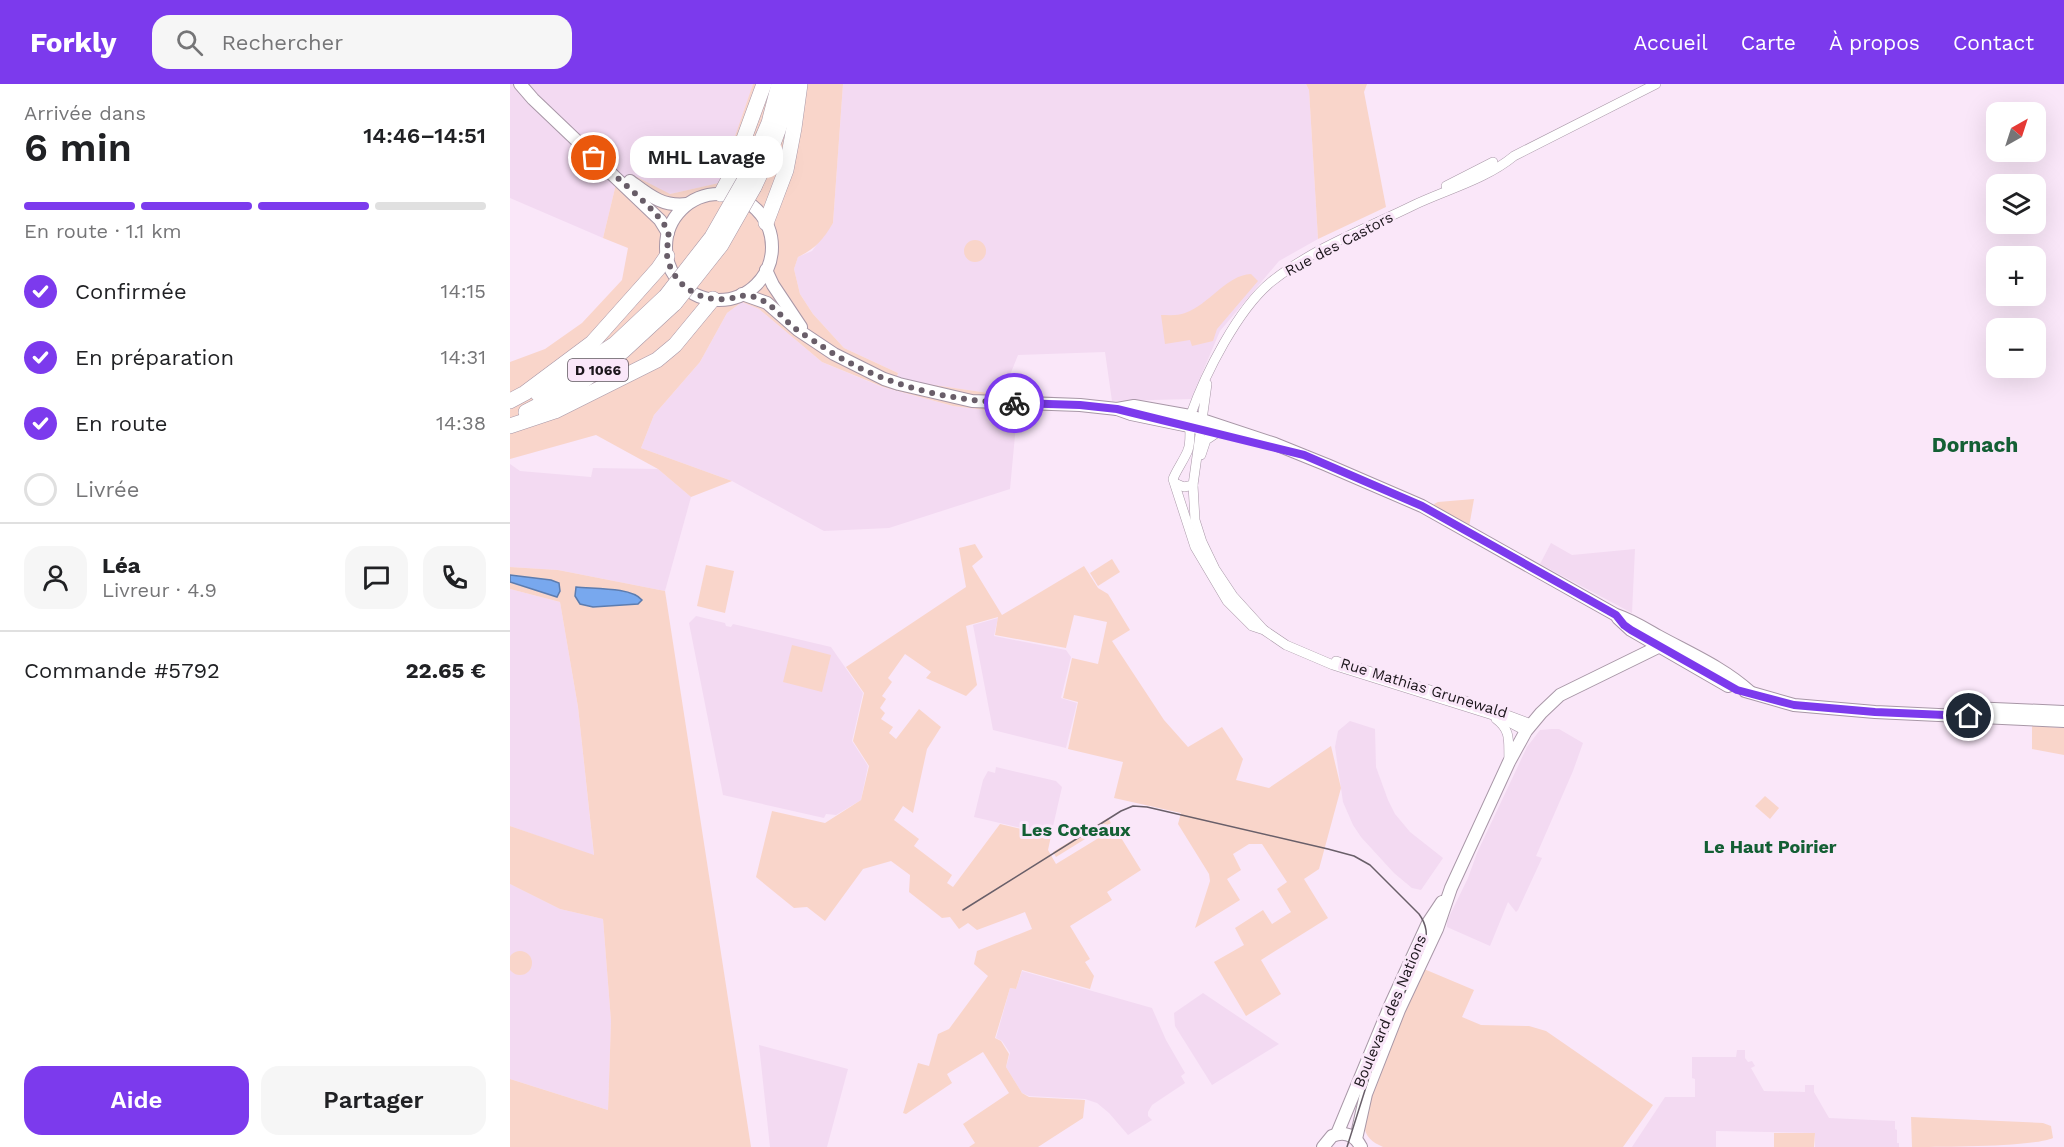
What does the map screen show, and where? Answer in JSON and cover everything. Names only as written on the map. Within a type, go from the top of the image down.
[{"type":"highway","points":[[721,194],[730,177],[764,84]]},
{"type":"highway","name":"D 1066","points":[[510,421],[575,387],[623,351],[721,245],[749,184],[779,84]]},
{"type":"highway","name":"D 1066","points":[[749,184],[768,159],[780,127],[790,84]]},
{"type":"highway","points":[[766,223],[786,170],[800,84]]},
{"type":"highway","points":[[510,401],[534,387],[592,343],[667,256]]},
{"type":"highway","name":"D 1066","points":[[510,408],[526,402],[606,351],[670,299]]},
{"type":"highway","points":[[510,426],[555,411],[657,360],[675,345],[713,299]]},
{"type":"main road","points":[[520,84],[660,220],[668,233]]},
{"type":"main road","points":[[581,145],[668,205],[687,204],[709,195],[721,194],[735,196],[748,202],[766,223],[770,232],[772,253],[766,270],[752,288],[728,299],[713,299],[700,296],[678,280],[667,256],[668,233],[679,212],[687,204]]},
{"type":"main road","points":[[766,270],[806,336]]},
{"type":"main road","points":[[742,294],[767,303],[798,330],[834,354],[884,379],[926,392],[972,400],[1117,409],[1193,421],[1275,444],[1298,453],[1422,506],[1616,615],[1624,625],[1737,690],[1794,705],[1875,712],[2064,721]]},
{"type":"main road","points":[[1193,421],[1218,432],[1275,449],[1298,453]]},
{"type":"main road","points":[[1654,641],[1699,658],[1740,683],[1750,692]]},
{"type":"main road","name":"Boulevard des Nations","points":[[1359,1143],[1360,1115],[1399,1010],[1437,929],[1450,891],[1509,762],[1528,728],[1560,695],[1636,656],[1654,641]]},
{"type":"main road","points":[[1785,701],[1795,699],[2064,712]]},
{"type":"main road","name":"Boulevard des Nations","points":[[1337,1134],[1390,1006],[1428,923],[1450,891]]},
{"type":"main road","points":[[1323,1147],[1327,1139],[1337,1134],[1350,1135],[1359,1143]]},
{"type":"street","name":"Rue des Castors","points":[[1193,421],[1207,379],[1222,347],[1254,300],[1288,269],[1416,204],[1444,194],[1656,84]]},
{"type":"street","points":[[1180,466],[1193,481],[1184,488],[1174,483],[1175,473],[1188,450],[1193,421],[1191,407],[1200,378],[1212,354],[1222,347]]},
{"type":"street","name":"Rue Mathias Grunewald","points":[[1193,421],[1196,462],[1193,481],[1195,520],[1202,542],[1230,598]]},
{"type":"street","name":"Rue Mathias Grunewald","points":[[1196,462],[1201,457],[1206,440],[1218,432]]},
{"type":"street","name":"Rue Mathias Grunewald","points":[[1174,483],[1195,547],[1230,598],[1264,630],[1286,645],[1515,717],[1528,728]]},
{"type":"street","name":"Rue Mathias Grunewald","points":[[1316,656],[1333,665],[1374,679],[1528,728]]},
{"type":"street","name":"Rue Mathias Grunewald","points":[[1489,715],[1498,720],[1507,730],[1510,741],[1509,762]]},
{"type":"shaded area","points":[[510,84],[753,84],[720,183],[670,194],[616,184],[603,238],[510,198]]},
{"type":"shaded area","points":[[753,84],[843,84],[833,223],[818,243],[798,257],[794,269],[800,294],[813,314],[844,348],[898,373],[897,377],[920,383],[1002,395],[1017,414],[953,406],[883,387],[822,362],[759,309],[742,302],[727,313],[700,362],[654,415],[641,448],[732,481],[691,497],[658,469],[596,435],[510,459],[510,362],[545,349],[582,323],[622,280],[628,248],[603,238],[616,184],[631,174],[670,194],[719,183]]},
{"type":"shaded area","points":[[843,84],[1306,84],[1309,90],[1318,239],[1279,261],[1220,331],[1191,399],[1112,401],[1105,352],[1018,355],[1002,395],[920,383],[897,377],[898,373],[844,348],[813,314],[800,294],[794,269],[798,257],[812,251],[833,223]]},
{"type":"shaded area","points":[[1306,84],[1367,84],[1364,92],[1386,207],[1318,239],[1309,90]]},
{"type":"shaded area","points":[[975,240],[983,243],[986,251],[983,259],[975,262],[967,259],[964,251],[967,243]]},
{"type":"shaded area","points":[[1251,274],[1258,281],[1217,329],[1213,341],[1192,346],[1190,340],[1165,344],[1161,315],[1179,315],[1194,309],[1234,279]]},
{"type":"shaded area","points":[[742,302],[759,309],[822,362],[882,387],[953,406],[1017,414],[1010,489],[889,528],[824,531],[732,481],[641,448],[654,415],[700,362],[727,313]]},
{"type":"shaded area","points":[[510,464],[520,471],[591,477],[593,468],[658,469],[691,497],[665,591],[558,570],[510,567]]},
{"type":"shaded area","points":[[1474,499],[1469,527],[1435,507],[1434,504],[1438,502]]},
{"type":"shaded area","points":[[1551,543],[1572,555],[1635,549],[1632,613],[1540,564]]},
{"type":"shaded area","points":[[975,544],[983,557],[972,566],[1002,615],[1084,566],[1098,588],[1108,594],[1130,630],[1112,641],[1164,720],[1188,747],[1222,727],[1243,759],[1236,780],[1269,788],[1331,746],[1341,788],[1319,869],[1304,879],[1328,918],[1261,960],[1281,994],[1246,1016],[1214,962],[1244,945],[1235,928],[1263,910],[1272,924],[1291,912],[1277,889],[1287,882],[1262,844],[1249,844],[1233,854],[1241,870],[1227,879],[1240,900],[1195,928],[1210,881],[1209,874],[1178,824],[1181,813],[1114,798],[1123,762],[1068,749],[1078,702],[1063,698],[1072,658],[1098,664],[1107,622],[1074,615],[1066,648],[995,635],[998,617],[966,626],[977,685],[966,696],[926,678],[931,672],[905,654],[888,678],[892,682],[882,696],[886,699],[880,708],[885,713],[881,719],[893,727],[889,733],[896,739],[919,709],[941,727],[927,749],[913,813],[903,806],[894,820],[919,839],[914,846],[952,875],[947,883],[953,887],[1000,824],[1051,836],[1048,850],[1056,864],[1115,828],[1141,870],[1107,892],[1112,900],[1070,926],[1090,959],[1085,962],[1094,976],[1090,989],[1022,970],[1016,989],[1010,988],[995,1038],[1001,1041],[1009,1054],[1006,1067],[1022,1093],[1029,1097],[1085,1100],[1083,1118],[1038,1147],[969,1147],[975,1143],[963,1124],[1009,1093],[983,1052],[947,1074],[952,1083],[906,1114],[903,1113],[918,1063],[929,1066],[938,1034],[949,1029],[988,976],[974,964],[977,951],[1032,929],[1025,912],[977,930],[968,923],[959,929],[950,917],[942,918],[909,892],[910,875],[891,861],[863,869],[825,921],[807,907],[794,908],[756,877],[772,811],[825,823],[861,800],[869,766],[853,741],[864,693],[846,667],[966,587],[959,548]]},
{"type":"shaded area","points":[[1112,559],[1120,572],[1098,586],[1090,573]]},
{"type":"shaded area","points":[[706,565],[734,571],[725,613],[697,606]]},
{"type":"shaded area","points":[[510,567],[558,570],[665,591],[751,1147],[510,1147],[510,1079],[608,1110],[611,1021],[603,919],[560,909],[510,884],[510,826],[594,855],[578,707],[560,602],[510,589]]},
{"type":"shaded area","points":[[510,589],[560,602],[578,707],[594,856],[510,826]]},
{"type":"shaded area","points":[[696,616],[725,623],[726,626],[731,627],[733,624],[831,647],[863,693],[852,741],[868,766],[861,800],[836,815],[826,814],[824,818],[723,795],[689,623]]},
{"type":"shaded area","points":[[998,618],[994,636],[1066,650],[1071,657],[1061,698],[1077,703],[1066,748],[993,730],[973,625]]},
{"type":"shaded area","points":[[792,645],[831,655],[822,692],[783,682]]},
{"type":"shaded area","points":[[1350,721],[1375,729],[1376,767],[1395,814],[1410,832],[1443,858],[1421,890],[1412,888],[1394,873],[1361,837],[1343,802],[1335,747],[1338,731]]},
{"type":"shaded area","points":[[2032,726],[2064,728],[2064,755],[2032,749]]},
{"type":"shaded area","points":[[1559,729],[1583,743],[1536,856],[1542,858],[1516,912],[1508,902],[1490,946],[1447,927],[1447,921],[1527,747],[1540,730]]},
{"type":"shaded area","points":[[996,767],[1056,781],[1062,787],[1051,835],[974,817],[983,780],[988,771],[995,773]]},
{"type":"shaded area","points":[[1765,796],[1779,808],[1770,819],[1755,806]]},
{"type":"shaded area","points":[[1108,818],[1111,823],[1056,857],[1053,852]]},
{"type":"shaded area","points":[[510,884],[560,909],[603,919],[611,1021],[608,1110],[510,1079]]},
{"type":"shaded area","points":[[515,952],[525,952],[531,958],[531,968],[525,974],[515,974],[510,969],[510,957]]},
{"type":"shaded area","points":[[1424,969],[1474,990],[1462,1017],[1481,1025],[1529,1026],[1546,1031],[1653,1105],[1623,1147],[1383,1147],[1372,1141],[1365,1129],[1366,1107]]},
{"type":"shaded area","points":[[1022,971],[1152,1008],[1166,1040],[1185,1073],[1181,1076],[1185,1083],[1152,1105],[1148,1116],[1152,1120],[1128,1135],[1097,1103],[1085,1099],[1029,1096],[1022,1093],[1006,1067],[1010,1053],[1002,1041],[996,1038],[1010,988],[1016,989]]},
{"type":"shaded area","points":[[1203,993],[1279,1044],[1212,1085],[1175,1026],[1174,1013]]},
{"type":"shaded area","points":[[759,1045],[848,1069],[827,1147],[770,1147]]},
{"type":"shaded area","points":[[1737,1050],[1745,1050],[1745,1058],[1748,1062],[1752,1061],[1755,1066],[1751,1068],[1764,1091],[1805,1092],[1805,1085],[1814,1085],[1814,1092],[1829,1118],[1895,1121],[1899,1147],[1815,1147],[1815,1133],[1716,1131],[1716,1147],[1632,1147],[1665,1097],[1695,1097],[1692,1057],[1736,1057]]},
{"type":"shaded area","points":[[1911,1117],[2043,1123],[2051,1126],[2053,1138],[2007,1145],[1912,1147]]},
{"type":"shaded area","points":[[1774,1133],[1815,1133],[1814,1147],[1774,1147]]},
{"type":"water","points":[[510,575],[551,580],[559,583],[560,591],[557,597],[510,582]]},
{"type":"water","points":[[576,587],[621,591],[642,600],[638,604],[593,607],[580,604],[575,596]]},
{"type":"tram line","points":[[963,910],[1121,811],[1133,806],[1147,807],[1328,849],[1354,856],[1370,865],[1419,914],[1424,922],[1426,939],[1372,1068],[1347,1147]]},
{"type":"way so far","points":[[594,158],[633,192],[660,220],[668,233],[667,256],[671,268],[678,280],[688,289],[700,296],[713,299],[728,299],[742,294],[758,298],[806,336],[834,354],[884,379],[926,392],[972,400],[1014,403]]},
{"type":"place","name":"MHL Lavage","points":[[594,158]]},
{"type":"district","name":"Dornach","points":[[1975,444]]},
{"type":"district","name":"Les Coteaux","points":[[1076,829]]},
{"type":"district","name":"Le Haut Poirier","points":[[1770,846]]},
{"type":"route","points":[[1014,403],[1080,405],[1117,409],[1218,432],[1314,459],[1422,506],[1616,615],[1624,625],[1658,647],[1737,690],[1794,705],[1875,712],[1969,716]]}]
